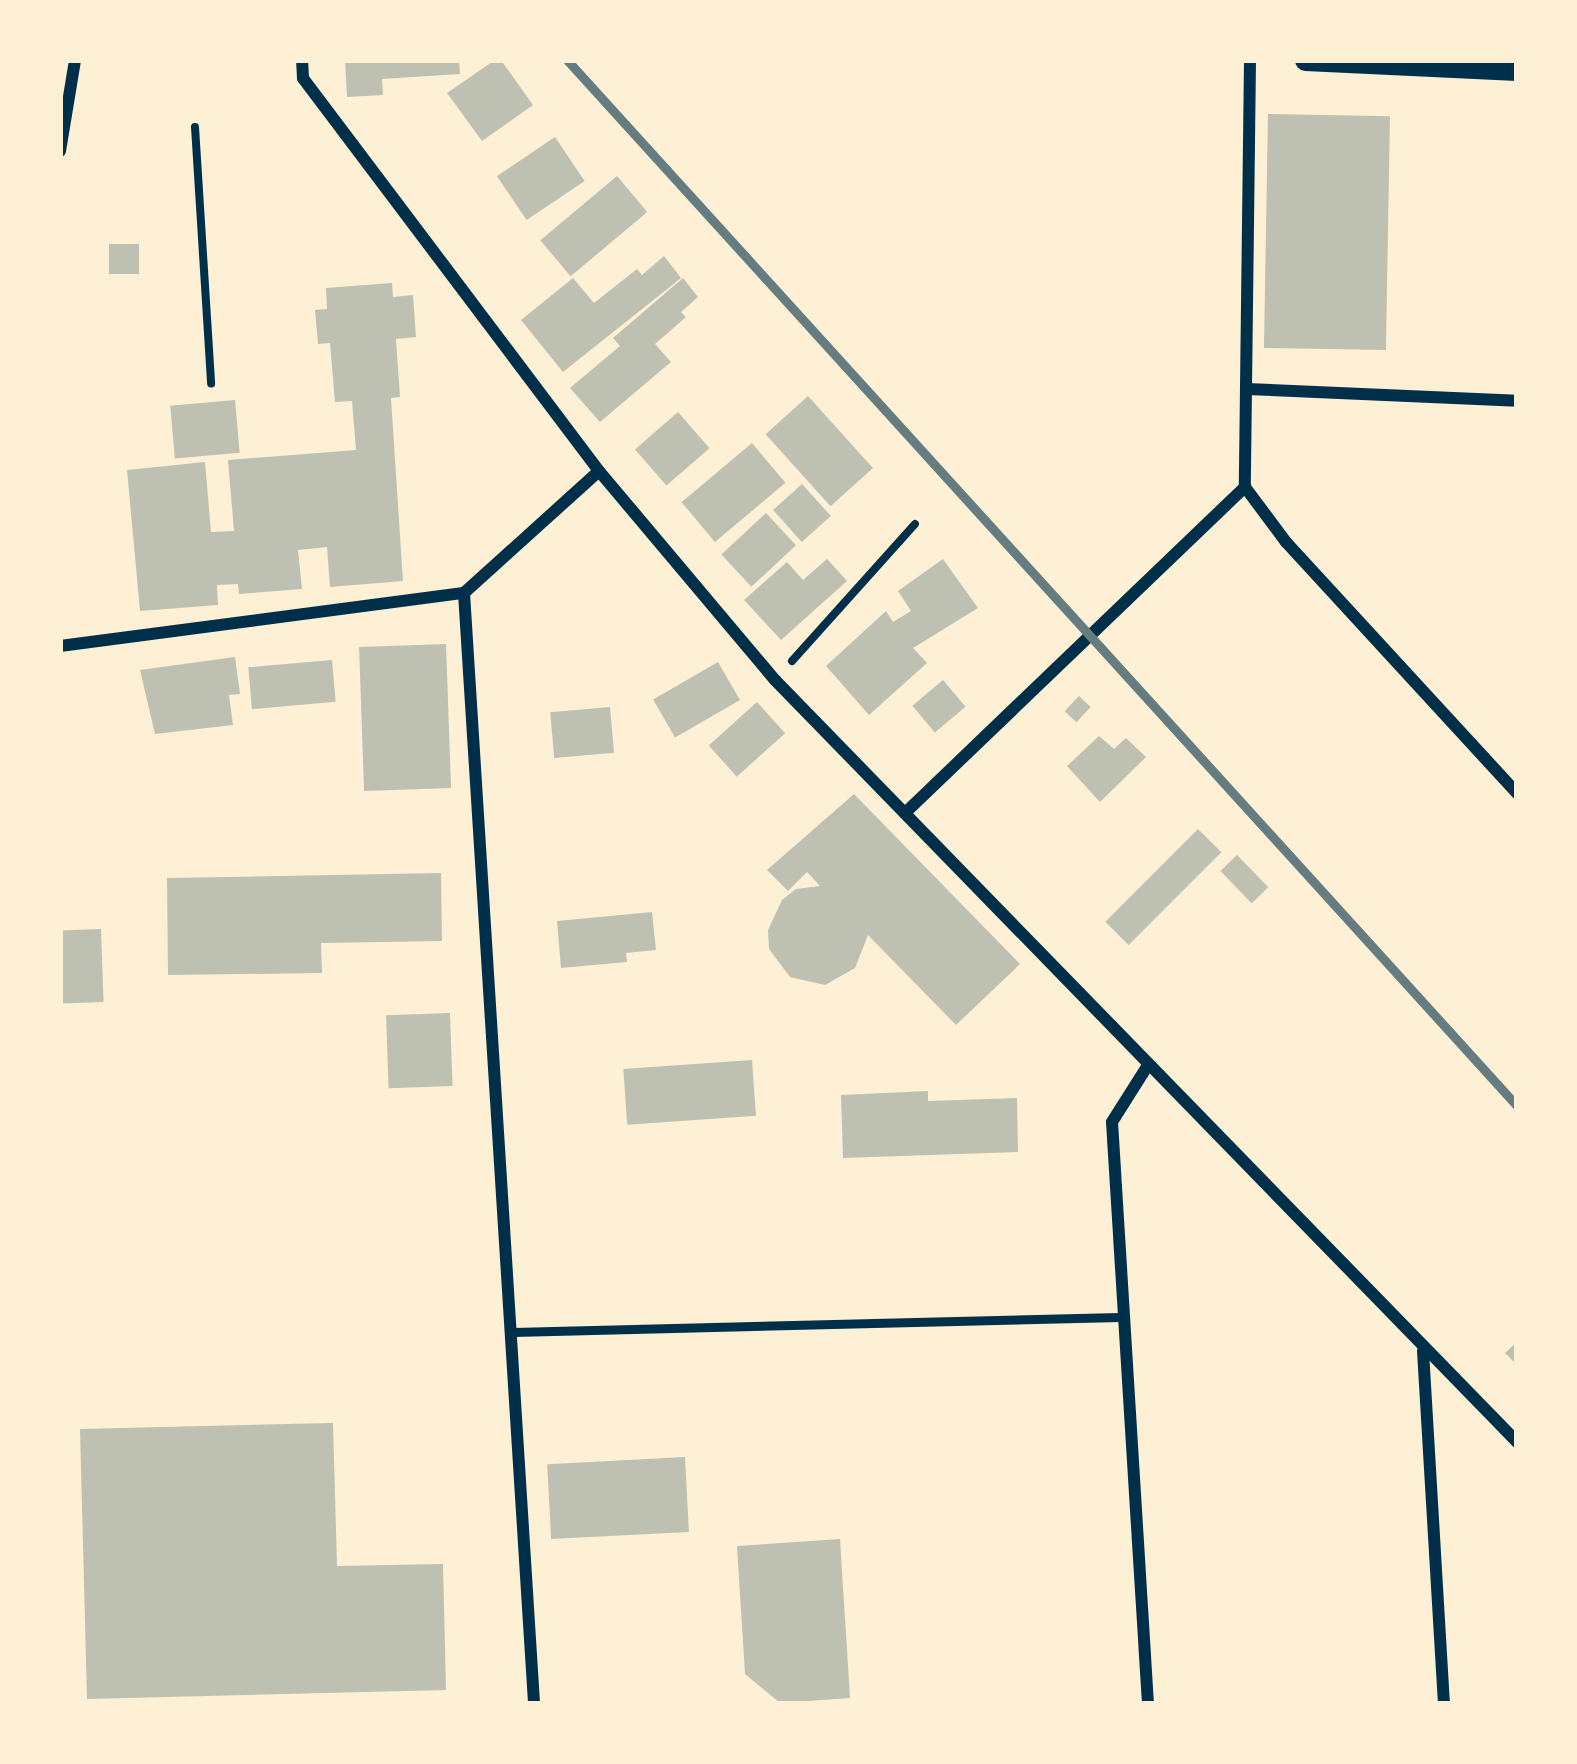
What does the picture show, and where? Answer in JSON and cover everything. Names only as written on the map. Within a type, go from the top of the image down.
[{"type":"street","points":[[60,151],[74,60]]},
{"type":"street","points":[[302,60],[303,78],[599,471],[775,680],[1517,1442]]},
{"type":"street","points":[[1250,60],[1245,487],[1286,542],[1517,793]]},
{"type":"street","points":[[1305,60],[1517,70]]},
{"type":"street","points":[[1247,388],[1517,401]]},
{"type":"street","points":[[60,646],[464,593],[599,471]]},
{"type":"street","points":[[905,813],[1245,487]]},
{"type":"street","points":[[464,593],[534,1704]]},
{"type":"street","points":[[1148,1065],[1112,1122],[1120,1317],[1148,1704]]},
{"type":"street","points":[[1423,1349],[1444,1704]]},
{"type":"lane","points":[[513,1332],[1120,1317]]},
{"type":"path","points":[[195,127],[211,384]]},
{"type":"path","points":[[775,680],[915,524]]},
{"type":"building","points":[[345,60],[459,60],[460,74],[382,79],[383,95],[347,97]]},
{"type":"building","points":[[501,60],[533,105],[482,141],[447,93]]},
{"type":"building","points":[[1268,114],[1390,116],[1386,350],[1264,348]]},
{"type":"building","points":[[555,137],[585,181],[527,220],[497,176]]},
{"type":"building","points":[[617,176],[647,212],[571,276],[540,240]]},
{"type":"building","points":[[109,244],[139,244],[139,274],[109,274]]},
{"type":"building","points":[[664,256],[681,278],[563,372],[521,320],[573,278],[594,303],[637,269],[642,275]]},
{"type":"building","points":[[683,278],[698,297],[681,312],[686,317],[655,344],[671,362],[600,422],[570,388],[620,346],[613,338]]},
{"type":"building","points":[[392,283],[393,297],[413,295],[416,337],[396,339],[400,397],[391,398],[403,581],[330,587],[327,547],[298,550],[302,589],[239,594],[238,584],[217,585],[218,605],[140,611],[127,470],[205,462],[211,532],[234,531],[228,460],[356,450],[352,401],[335,402],[330,343],[318,344],[315,310],[327,309],[326,288]]},
{"type":"building","points":[[808,396],[873,468],[831,506],[766,434]]},
{"type":"building","points":[[235,400],[240,453],[175,458],[170,406]]},
{"type":"building","points":[[678,412],[709,448],[666,486],[635,449]]},
{"type":"building","points":[[752,443],[785,483],[715,542],[682,502]]},
{"type":"building","points":[[802,484],[831,516],[802,542],[773,510]]},
{"type":"building","points":[[766,513],[796,545],[751,587],[721,555]]},
{"type":"building","points":[[827,559],[847,581],[781,640],[744,600],[787,562],[803,580]]},
{"type":"building","points":[[943,559],[978,608],[913,648],[927,663],[869,715],[826,666],[886,611],[893,622],[911,611],[898,591]]},
{"type":"building","points":[[446,644],[451,788],[364,791],[359,647]]},
{"type":"building","points":[[235,657],[240,694],[229,695],[233,725],[155,734],[140,670]]},
{"type":"building","points":[[332,660],[336,702],[252,709],[248,667]]},
{"type":"building","points":[[718,662],[740,700],[675,738],[653,700]]},
{"type":"building","points":[[943,680],[965,707],[935,733],[912,706]]},
{"type":"building","points":[[1079,696],[1091,707],[1076,722],[1065,711]]},
{"type":"building","points":[[757,702],[785,733],[737,777],[709,745]]},
{"type":"building","points":[[610,707],[614,753],[554,758],[550,712]]},
{"type":"building","points":[[1099,736],[1114,749],[1126,738],[1146,757],[1100,802],[1067,766]]},
{"type":"building","points":[[854,794],[1020,964],[956,1025],[868,935],[855,968],[825,985],[790,977],[769,949],[768,930],[782,900],[796,889],[820,886],[807,872],[788,891],[767,870]]},
{"type":"building","points":[[1198,829],[1221,852],[1129,945],[1105,922]]},
{"type":"building","points":[[1237,855],[1268,887],[1252,903],[1220,871]]},
{"type":"building","points":[[441,873],[442,941],[321,943],[322,973],[168,975],[167,878]]},
{"type":"building","points":[[652,912],[656,950],[626,953],[627,962],[561,968],[557,921]]},
{"type":"building","points":[[101,929],[104,1002],[63,1003],[60,930]]},
{"type":"building","points":[[450,1013],[453,1086],[389,1088],[386,1015]]},
{"type":"building","points":[[752,1060],[756,1116],[627,1125],[623,1069]]},
{"type":"building","points":[[928,1091],[928,1101],[1017,1098],[1018,1152],[843,1158],[841,1095]]},
{"type":"building","points":[[1517,1342],[1517,1365],[1505,1353]]},
{"type":"building","points":[[333,1423],[337,1566],[443,1564],[446,1690],[87,1699],[80,1429]]},
{"type":"building","points":[[685,1457],[689,1532],[551,1539],[547,1464]]},
{"type":"building","points":[[840,1539],[850,1698],[780,1703],[745,1674],[737,1546]]},
{"type":"railway","points":[[567,60],[1517,1106]]}]
